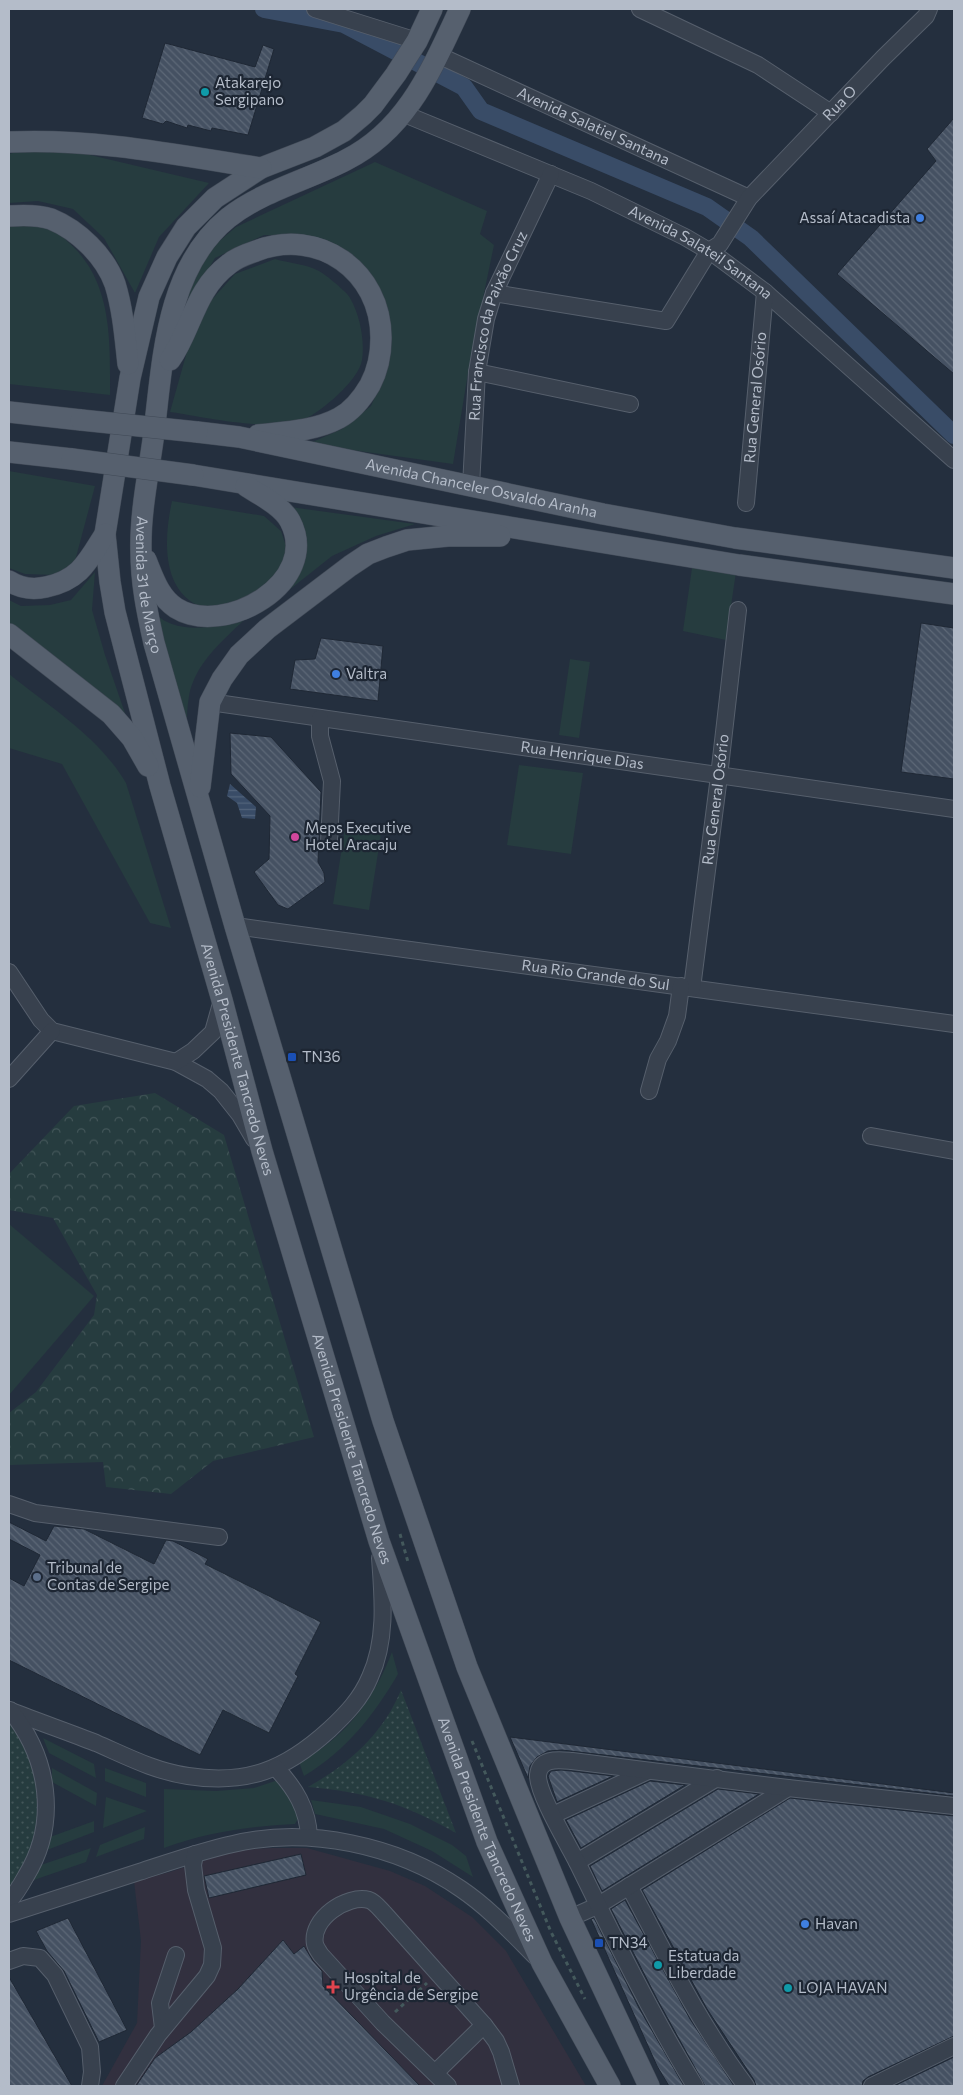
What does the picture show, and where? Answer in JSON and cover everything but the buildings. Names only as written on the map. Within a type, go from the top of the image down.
[{"type":"main road","points":[[130,378],[149,297],[167,256],[186,227],[207,205],[228,189],[261,168],[315,146],[344,131],[373,106],[396,74],[432,9]]},
{"type":"main road","name":"Avenida 31 de Março","points":[[198,797],[144,602],[141,549],[142,523],[162,370],[175,300],[192,261],[208,238],[228,218],[251,204],[346,160],[366,148],[386,132],[423,86],[460,9]]},
{"type":"main road","points":[[9,142],[45,140],[87,142],[261,168]]},
{"type":"main road","points":[[9,216],[21,215],[50,219],[76,233],[101,259],[114,282],[121,308],[130,378]]},
{"type":"main road","points":[[162,370],[176,351],[196,304],[210,284],[228,264],[246,255],[269,246],[309,245],[340,258],[359,274],[367,284],[375,300],[381,321],[381,354],[376,374],[363,398],[340,417],[316,427],[239,437]]},
{"type":"main road","name":"Avenida 31 de Março","points":[[130,378],[105,534],[115,612],[160,786]]},
{"type":"main road","points":[[9,402],[43,415]]},
{"type":"main road","name":"Avenida Chanceler Osvaldo Aranha","points":[[9,412],[239,437],[603,514],[735,538],[954,568]]},
{"type":"main road","name":"Avenida Chanceler Osvaldo Aranha","points":[[9,452],[237,481],[739,565],[954,594]]},
{"type":"main road","points":[[141,549],[164,599],[176,608],[193,615],[216,615],[240,612],[261,600],[278,586],[291,570],[295,554],[295,536],[290,521],[278,508],[237,481]]},
{"type":"main road","points":[[530,531],[507,536],[448,536],[406,540],[368,554],[267,629],[239,655],[222,679],[210,702],[198,797],[383,1421],[467,1667],[570,1918],[648,2086]]},
{"type":"main road","points":[[9,581],[18,586],[38,589],[63,584],[88,562],[105,534]]},
{"type":"main road","points":[[9,634],[111,714],[132,738],[160,786]]},
{"type":"main road","name":"Avenida Presidente Tancredo Neves","points":[[160,786],[222,1000],[262,1151],[379,1541],[487,1842],[542,1963],[610,2086]]},
{"type":"street","points":[[315,9],[413,46]]},
{"type":"street","points":[[640,9],[758,65],[831,113]]},
{"type":"street","name":"Rua O","points":[[494,293],[666,321],[749,198],[883,58],[922,11]]},
{"type":"street","name":"Avenida Salatiel Santana","points":[[437,59],[749,198]]},
{"type":"street","name":"Avenida Salateil Santana","points":[[402,113],[551,174],[715,248],[954,460]]},
{"type":"street","name":"Rua Francisco da Paixão Cruz","points":[[471,486],[477,372],[486,320],[494,293],[551,174]]},
{"type":"street","name":"Rua General Osório","points":[[746,503],[765,292]]},
{"type":"street","points":[[477,372],[630,404]]},
{"type":"street","name":"Rua General Osório","points":[[649,1091],[658,1059],[668,1041],[686,987],[719,776],[738,610]]},
{"type":"street","name":"Rua Henrique Dias","points":[[210,702],[954,809]]},
{"type":"street","points":[[320,718],[320,736],[332,781],[329,842]]},
{"type":"street","name":"Rua Rio Grande do Sul","points":[[235,926],[954,1024]]},
{"type":"street","points":[[9,972],[36,1014],[52,1031],[176,1062],[208,1079],[221,1091],[240,1115],[262,1151]]},
{"type":"street","points":[[176,1062],[193,1052],[213,1032],[222,1000]]},
{"type":"street","points":[[9,1079],[52,1031]]},
{"type":"street","points":[[872,1136],[954,1151]]},
{"type":"street","points":[[9,1504],[35,1513],[218,1537]]},
{"type":"street","points":[[10,1710],[153,1768],[188,1776],[225,1779],[254,1776],[276,1768],[294,1759],[340,1720],[359,1698],[371,1676],[380,1641],[384,1610],[379,1541]]},
{"type":"street","points":[[9,1901],[15,1895],[36,1860],[45,1829],[46,1793],[35,1747],[26,1730],[10,1710]]},
{"type":"street","points":[[695,2086],[673,2050],[553,1815],[542,1791],[538,1776],[542,1766],[552,1760],[954,1806]]},
{"type":"street","points":[[276,1768],[295,1791],[304,1808],[309,1821],[309,1837]]},
{"type":"street","points":[[553,1815],[648,1771]]},
{"type":"street","points":[[577,1862],[717,1778]]},
{"type":"street","points":[[570,1918],[598,1906],[788,1788]]},
{"type":"street","points":[[9,1914],[195,1854],[234,1844],[274,1838],[309,1837],[366,1846],[415,1863],[460,1888],[500,1920],[542,1963]]},
{"type":"street","points":[[124,2086],[163,2028],[207,1976],[212,1965],[213,1948],[194,1880],[195,1854]]},
{"type":"street","points":[[629,1886],[670,1963],[729,2064],[746,2086]]},
{"type":"street","points":[[448,2086],[383,2023],[321,1955],[315,1944],[317,1931],[326,1914],[340,1904],[358,1898],[371,1901],[484,2025],[501,2052],[511,2086]]},
{"type":"street","points":[[163,2028],[160,2003],[176,1955]]},
{"type":"street","points":[[9,1961],[23,1956],[40,1958],[55,1974],[90,2047],[92,2072],[90,2086]]},
{"type":"street","points":[[435,2073],[484,2025]]},
{"type":"street","points":[[872,2086],[954,2046]]},
{"type":"path","points":[[383,2023],[438,1973]]},
{"type":"shaded area","name":"Hospital de Urgência de Sergipe","points":[[307,1848],[390,1871],[425,1886],[472,1917],[506,1951],[586,2086],[102,2086],[137,2023],[141,1941],[134,1881],[170,1872],[236,1850]]},
{"type":"green space","points":[[69,150],[209,183],[159,237],[135,293],[104,238],[73,209],[38,201],[9,203],[9,154]]},
{"type":"green space","points":[[375,162],[487,211],[480,234],[494,245],[470,361],[453,464],[308,444],[342,429],[371,406],[385,374],[392,338],[382,302],[297,236],[264,235],[215,258],[197,289],[181,325],[192,280],[209,250],[236,227]]},
{"type":"green space","points":[[9,221],[43,226],[56,231],[83,258],[94,275],[101,293],[109,333],[110,395],[9,384]]},
{"type":"green space","points":[[275,259],[303,265],[319,271],[350,298],[359,320],[363,345],[362,360],[354,377],[339,394],[321,409],[305,419],[291,423],[275,425],[239,423],[170,412],[188,348],[207,305],[235,274]]},
{"type":"green space","points":[[9,471],[95,486],[75,561],[56,575],[25,574],[9,568]]},
{"type":"green space","points":[[172,501],[264,516],[281,531],[286,546],[288,567],[233,608],[208,607],[195,604],[184,595],[170,571],[167,542]]},
{"type":"green space","points":[[290,507],[415,524],[376,536],[332,556],[279,598]]},
{"type":"green space","points":[[692,568],[736,572],[726,640],[683,631]]},
{"type":"green space","points":[[95,572],[92,610],[127,719],[9,624],[9,600],[21,606],[50,605],[71,600]]},
{"type":"green space","points":[[151,612],[169,623],[199,628],[244,620],[210,654],[197,674],[189,696],[186,732]]},
{"type":"green space","points":[[570,659],[590,662],[579,738],[559,735]]},
{"type":"green space","points":[[9,674],[88,737],[115,766],[126,783],[171,928],[150,923],[62,764],[9,748]]},
{"type":"green space","points":[[519,765],[583,773],[571,854],[507,845]]},
{"type":"green space","points":[[345,828],[381,834],[369,910],[333,904]]},
{"type":"green space","points":[[155,1093],[224,1135],[314,1437],[213,1461],[171,1494],[106,1487],[103,1462],[9,1465],[9,1413],[36,1392],[94,1315],[97,1295],[53,1218],[9,1210],[9,1174],[74,1106]]},
{"type":"green space","points":[[9,1224],[94,1296],[9,1395]]},
{"type":"green space","points":[[392,1652],[398,1674],[379,1704],[346,1744],[304,1776],[299,1762],[330,1742],[356,1716],[376,1686]]},
{"type":"green space","points":[[401,1690],[456,1833],[420,1814],[385,1801],[349,1792],[308,1787],[351,1758],[363,1746],[385,1720]]},
{"type":"green space","points":[[9,1709],[26,1730],[45,1829],[9,1901]]},
{"type":"green space","points":[[43,1738],[94,1764],[96,1778],[49,1753]]},
{"type":"green space","points":[[52,1768],[97,1793],[96,1806],[52,1782]]},
{"type":"green space","points":[[105,1768],[146,1783],[146,1797],[105,1781]]},
{"type":"green space","points":[[278,1780],[288,1788],[299,1817],[295,1824],[229,1831],[180,1842],[164,1848],[164,1789],[216,1791],[254,1788]]},
{"type":"green space","points":[[106,1797],[147,1811],[103,1828]]},
{"type":"green space","points":[[311,1800],[361,1807],[410,1824],[452,1845],[466,1856],[473,1877],[432,1851],[384,1829],[315,1814]]},
{"type":"green space","points":[[94,1821],[94,1832],[47,1850],[50,1837]]},
{"type":"green space","points":[[145,1827],[144,1839],[96,1857],[100,1845]]},
{"type":"green space","points":[[91,1848],[86,1862],[31,1881],[38,1866]]},
{"type":"water","points":[[230,784],[256,807],[255,819],[242,818],[237,803],[227,796]]},
{"type":"waterway","points":[[264,9],[344,24],[464,87],[481,111],[707,207],[751,238],[954,435]]},
{"type":"place","name":"Atakarejo Sergipano","points":[[205,92]]},
{"type":"place","name":"Assaí Atacadista","points":[[920,218]]},
{"type":"place","name":"Valtra","points":[[336,674]]},
{"type":"place","name":"Meps Executive Hotel Aracaju","points":[[295,837]]},
{"type":"place","name":"TN36","points":[[292,1057]]},
{"type":"place","name":"Tribunal de Contas de Sergipe","points":[[37,1577]]},
{"type":"place","name":"Havan","points":[[805,1924]]},
{"type":"place","name":"TN34","points":[[599,1943]]},
{"type":"place","name":"Estatua da Liberdade","points":[[658,1965]]},
{"type":"place","name":"Hospital de Urgência de Sergipe","points":[[333,1987]]},
{"type":"place","name":"LOJA HAVAN","points":[[788,1988]]}]
